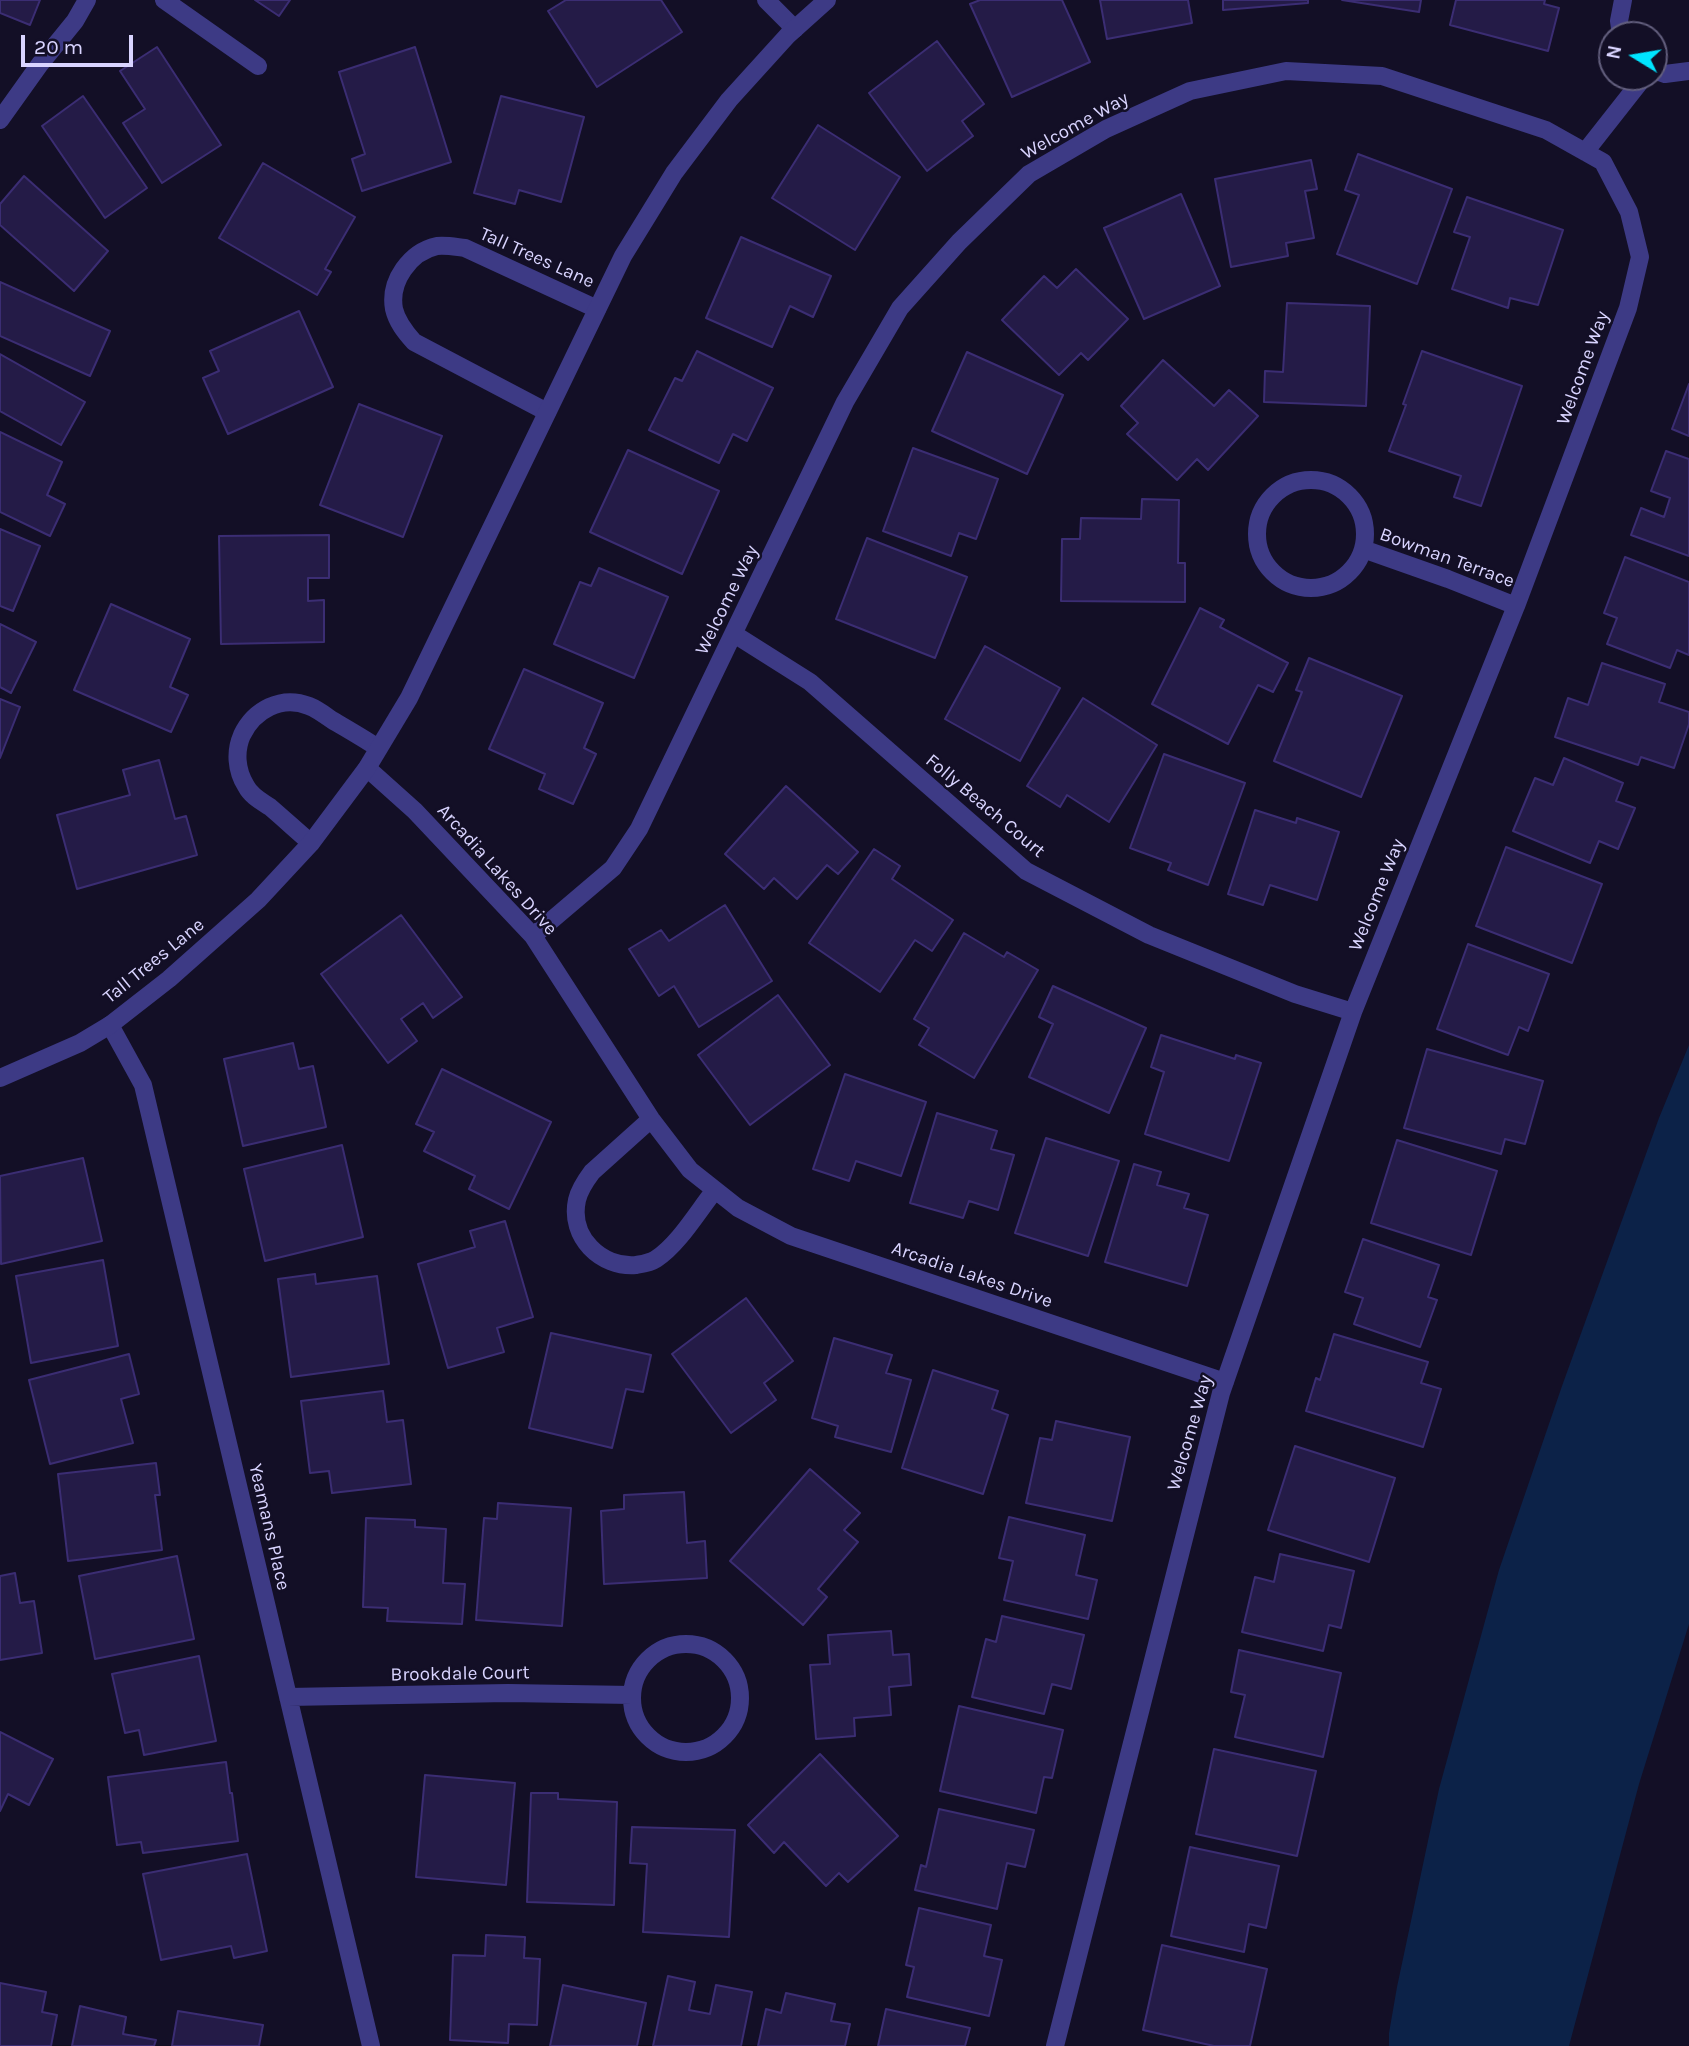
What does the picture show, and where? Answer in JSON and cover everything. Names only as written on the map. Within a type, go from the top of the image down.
[{"type":"street","points":[[0,120],[75,21],[87,0]]},
{"type":"street","points":[[164,0],[258,66]]},
{"type":"street","points":[[766,0],[794,29]]},
{"type":"street","name":"Tall Trees Lane","points":[[0,1078],[80,1043],[110,1025],[169,979],[258,900],[310,842],[367,768],[409,698],[623,256],[674,173],[729,100],[794,29],[827,0]]},
{"type":"street","points":[[1619,21],[1623,0]]},
{"type":"street","name":"Welcome Way","points":[[533,936],[612,868],[639,830],[845,402],[900,308],[959,242],[1029,174],[1106,129],[1190,91],[1286,71],[1382,76],[1546,130],[1603,162],[1629,212],[1640,257],[1628,308],[1517,607],[1353,1012],[1225,1382],[1201,1465],[1055,2046]]},
{"type":"street","points":[[1668,74],[1689,71]]},
{"type":"street","points":[[1585,152],[1633,91]]},
{"type":"street","name":"Tall Trees Lane","points":[[547,412],[414,342],[403,330],[394,309],[395,288],[405,267],[422,252],[435,247],[445,245],[465,248],[597,309]]},
{"type":"street","name":"Bowman Terrace","points":[[1315,480],[1331,484],[1345,492],[1356,503],[1363,518],[1363,550],[1356,564],[1345,576],[1316,588],[1299,587],[1272,571],[1263,558],[1258,542],[1258,526],[1263,511],[1284,487],[1299,481],[1315,480]]},
{"type":"street","name":"Bowman Terrace","points":[[1363,550],[1448,579],[1517,607]]},
{"type":"street","name":"Folly Beach Court","points":[[733,634],[810,682],[1026,872],[1149,935],[1295,993],[1353,1012]]},
{"type":"street","points":[[310,842],[246,787],[237,766],[238,745],[247,724],[265,709],[278,704],[287,702],[308,705],[378,748]]},
{"type":"street","name":"Arcadia Lakes Drive","points":[[367,768],[415,811],[533,936],[651,1119],[690,1170],[738,1209],[791,1236],[1225,1382]]},
{"type":"street","name":"Yeamans Place","points":[[110,1025],[143,1085],[370,2046]]},
{"type":"street","points":[[651,1119],[587,1180],[577,1200],[577,1221],[590,1248],[607,1261],[626,1266],[655,1259],[674,1243],[715,1189]]},
{"type":"street","points":[[692,1644],[719,1655],[729,1665],[736,1678],[739,1708],[733,1724],[710,1746],[679,1752],[663,1747],[650,1738],[640,1726],[632,1695],[635,1680],[651,1657],[670,1647],[692,1644]]},
{"type":"street","name":"Brookdale Court","points":[[288,1697],[508,1693],[632,1695]]},
{"type":"water","points":[[1689,1045],[1689,1624],[1639,1784],[1569,2046],[1389,2046],[1397,1987],[1439,1789],[1499,1570],[1562,1386],[1659,1118]]},
{"type":"building","points":[[0,0],[40,0],[30,25],[0,13]]},
{"type":"building","points":[[255,0],[290,0],[279,16]]},
{"type":"building","points":[[566,0],[661,0],[682,32],[597,87],[548,11]]},
{"type":"building","points":[[980,0],[1062,0],[1090,62],[1012,97],[970,4]]},
{"type":"building","points":[[1100,0],[1188,0],[1192,23],[1107,39]]},
{"type":"building","points":[[1223,0],[1308,0],[1308,3],[1223,10]]},
{"type":"building","points":[[1342,0],[1421,0],[1419,12]]},
{"type":"building","points":[[1456,0],[1545,0],[1544,4],[1559,8],[1548,51],[1450,25]]},
{"type":"building","points":[[937,41],[984,104],[962,121],[973,136],[927,171],[869,93]]},
{"type":"building","points":[[157,47],[221,145],[162,183],[123,123],[145,109],[120,71]]},
{"type":"building","points":[[415,47],[451,162],[362,191],[352,159],[365,154],[339,72]]},
{"type":"building","points":[[83,96],[147,188],[105,218],[42,126]]},
{"type":"building","points":[[501,96],[584,117],[561,202],[519,190],[515,204],[474,193]]},
{"type":"building","points":[[818,125],[900,177],[855,250],[772,198]]},
{"type":"building","points":[[1358,154],[1452,189],[1417,284],[1337,254],[1359,195],[1345,190]]},
{"type":"building","points":[[1311,160],[1317,189],[1305,191],[1314,238],[1286,243],[1288,256],[1231,267],[1215,179]]},
{"type":"building","points":[[263,163],[355,217],[325,269],[331,272],[317,295],[219,238]]},
{"type":"building","points":[[24,176],[108,251],[74,291],[0,225],[0,204]]},
{"type":"building","points":[[1181,194],[1220,286],[1144,319],[1104,228]]},
{"type":"building","points":[[1467,197],[1563,230],[1538,305],[1510,298],[1508,308],[1452,289],[1470,237],[1454,232]]},
{"type":"building","points":[[741,237],[831,276],[813,317],[790,306],[772,347],[706,318]]},
{"type":"building","points":[[1076,269],[1128,319],[1088,360],[1081,353],[1059,375],[1002,320],[1044,276],[1057,288]]},
{"type":"building","points":[[0,282],[110,331],[90,376],[0,336]]},
{"type":"building","points":[[1287,303],[1370,306],[1366,406],[1264,402],[1265,371],[1283,372]]},
{"type":"building","points":[[299,311],[333,387],[228,434],[203,378],[219,371],[210,351]]},
{"type":"building","points":[[697,351],[773,388],[747,441],[733,434],[719,463],[649,430],[675,378],[682,381]]},
{"type":"building","points":[[1422,351],[1522,386],[1481,506],[1454,497],[1461,476],[1389,451]]},
{"type":"building","points":[[967,352],[1063,395],[1027,474],[932,431]]},
{"type":"building","points":[[0,354],[85,402],[61,445],[0,411]]},
{"type":"building","points":[[1163,360],[1214,406],[1229,390],[1258,416],[1208,470],[1197,459],[1177,480],[1127,434],[1138,423],[1121,406]]},
{"type":"building","points":[[1689,384],[1689,436],[1672,429]]},
{"type":"building","points":[[359,404],[442,436],[403,537],[320,505]]},
{"type":"building","points":[[0,432],[62,462],[47,495],[65,504],[50,536],[0,512]]},
{"type":"building","points":[[913,448],[998,479],[976,539],[959,533],[951,556],[883,531]]},
{"type":"building","points":[[628,450],[719,491],[682,574],[590,532]]},
{"type":"building","points":[[1666,451],[1689,459],[1689,556],[1631,535],[1641,508],[1664,517],[1670,498],[1651,491]]},
{"type":"building","points":[[1142,499],[1179,500],[1178,563],[1185,563],[1185,602],[1061,601],[1062,539],[1080,539],[1081,518],[1141,519]]},
{"type":"building","points":[[0,529],[40,546],[13,611],[0,606]]},
{"type":"building","points":[[329,535],[329,578],[308,578],[308,601],[324,600],[324,642],[221,644],[219,536]]},
{"type":"building","points":[[867,538],[967,577],[935,658],[836,619]]},
{"type":"building","points":[[1625,557],[1689,582],[1689,655],[1677,650],[1670,668],[1607,644],[1617,618],[1604,613]]},
{"type":"building","points":[[599,568],[668,597],[634,678],[554,644],[580,582],[591,586]]},
{"type":"building","points":[[111,604],[190,639],[170,687],[188,695],[171,732],[74,690]]},
{"type":"building","points":[[1200,608],[1224,620],[1220,627],[1288,663],[1273,692],[1258,685],[1228,744],[1152,704]]},
{"type":"building","points":[[0,624],[36,642],[11,693],[0,687]]},
{"type":"building","points":[[985,646],[1060,688],[1020,761],[945,719]]},
{"type":"building","points":[[1309,658],[1402,696],[1361,797],[1274,761],[1302,692],[1296,690]]},
{"type":"building","points":[[1602,663],[1665,684],[1659,702],[1689,712],[1689,724],[1674,768],[1641,757],[1638,765],[1555,737],[1568,698],[1588,705]]},
{"type":"building","points":[[524,669],[603,703],[584,748],[596,754],[573,804],[539,789],[545,774],[489,749]]},
{"type":"building","points":[[1083,698],[1157,745],[1109,822],[1067,795],[1060,807],[1027,786]]},
{"type":"building","points":[[0,699],[20,707],[0,758]]},
{"type":"building","points":[[1164,754],[1245,783],[1208,885],[1168,870],[1171,863],[1130,848]]},
{"type":"building","points":[[1564,758],[1623,783],[1616,801],[1635,808],[1618,849],[1599,841],[1590,863],[1513,831],[1535,778],[1553,785]]},
{"type":"building","points":[[159,760],[175,819],[186,816],[197,855],[77,889],[57,815],[130,795],[123,770]]},
{"type":"building","points":[[786,786],[858,852],[838,874],[827,865],[797,899],[774,878],[764,889],[725,854]]},
{"type":"building","points":[[1255,810],[1296,823],[1297,818],[1339,832],[1317,900],[1270,885],[1263,905],[1228,894]]},
{"type":"building","points":[[1506,847],[1602,884],[1572,963],[1476,926]]},
{"type":"building","points":[[874,849],[900,866],[892,879],[953,920],[932,951],[915,940],[880,992],[809,943]]},
{"type":"building","points":[[725,905],[772,981],[699,1027],[674,986],[659,996],[629,949],[661,930],[669,941]]},
{"type":"building","points":[[401,915],[462,997],[433,1018],[423,1003],[401,1019],[417,1041],[388,1063],[321,974]]},
{"type":"building","points":[[964,933],[1004,957],[1007,952],[1038,970],[974,1078],[919,1045],[929,1028],[914,1019]]},
{"type":"building","points":[[1468,944],[1549,974],[1528,1031],[1519,1027],[1508,1055],[1437,1029]]},
{"type":"building","points":[[1053,986],[1146,1028],[1109,1113],[1029,1077],[1053,1024],[1039,1017]]},
{"type":"building","points":[[778,995],[830,1065],[750,1125],[698,1055]]},
{"type":"building","points":[[1161,1035],[1235,1059],[1236,1055],[1261,1063],[1229,1161],[1145,1134],[1164,1072],[1151,1067]]},
{"type":"building","points":[[293,1043],[299,1069],[313,1066],[326,1127],[243,1146],[224,1059]]},
{"type":"building","points":[[1427,1049],[1543,1081],[1525,1144],[1505,1139],[1501,1154],[1404,1128]]},
{"type":"building","points":[[442,1069],[551,1122],[509,1209],[469,1189],[475,1176],[424,1151],[434,1132],[416,1124]]},
{"type":"building","points":[[845,1074],[926,1102],[901,1176],[856,1161],[849,1181],[813,1169]]},
{"type":"building","points":[[937,1113],[997,1131],[991,1149],[1014,1155],[998,1210],[969,1201],[963,1218],[910,1203]]},
{"type":"building","points":[[1046,1138],[1119,1161],[1088,1256],[1015,1233]]},
{"type":"building","points":[[1397,1140],[1497,1171],[1471,1255],[1371,1223]]},
{"type":"building","points":[[342,1145],[363,1237],[265,1261],[244,1169]]},
{"type":"building","points":[[83,1158],[102,1241],[1,1264],[0,1176]]},
{"type":"building","points":[[1134,1164],[1161,1172],[1157,1185],[1189,1194],[1184,1208],[1208,1215],[1187,1286],[1105,1262]]},
{"type":"building","points":[[505,1221],[533,1317],[497,1328],[504,1352],[448,1368],[418,1264],[475,1247],[470,1231]]},
{"type":"building","points":[[1363,1239],[1439,1265],[1428,1297],[1437,1300],[1420,1347],[1354,1324],[1363,1298],[1345,1292]]},
{"type":"building","points":[[103,1260],[118,1346],[31,1363],[16,1276]]},
{"type":"building","points":[[315,1274],[316,1284],[377,1276],[389,1364],[291,1377],[278,1279]]},
{"type":"building","points":[[746,1298],[793,1361],[764,1383],[776,1400],[731,1433],[672,1354]]},
{"type":"building","points":[[551,1333],[651,1355],[643,1392],[626,1389],[612,1448],[529,1428]]},
{"type":"building","points":[[1334,1334],[1428,1362],[1421,1383],[1441,1389],[1423,1447],[1306,1411],[1316,1378],[1320,1380]]},
{"type":"building","points":[[834,1338],[892,1355],[886,1373],[911,1380],[891,1452],[835,1437],[838,1426],[812,1418]]},
{"type":"building","points":[[129,1354],[139,1394],[121,1399],[133,1443],[50,1464],[29,1380]]},
{"type":"building","points":[[933,1370],[998,1391],[992,1409],[1008,1415],[983,1494],[902,1468]]},
{"type":"building","points":[[383,1391],[387,1422],[403,1420],[411,1484],[332,1493],[329,1471],[310,1473],[301,1401]]},
{"type":"building","points":[[1056,1421],[1130,1437],[1112,1521],[1026,1503],[1040,1438],[1052,1440]]},
{"type":"building","points":[[1295,1446],[1395,1478],[1369,1562],[1268,1530]]},
{"type":"building","points":[[156,1463],[160,1495],[155,1495],[162,1550],[68,1561],[58,1474]]},
{"type":"building","points":[[810,1469],[860,1513],[844,1530],[858,1542],[818,1589],[827,1597],[803,1625],[730,1561]]},
{"type":"building","points":[[684,1492],[687,1543],[705,1541],[707,1578],[604,1584],[601,1511],[624,1509],[624,1495]]},
{"type":"building","points":[[498,1503],[571,1508],[562,1626],[476,1620],[484,1518],[497,1519]]},
{"type":"building","points":[[1009,1517],[1085,1535],[1076,1575],[1097,1580],[1088,1619],[1004,1600],[1013,1561],[999,1558]]},
{"type":"building","points":[[366,1518],[415,1520],[415,1527],[446,1529],[443,1583],[465,1584],[462,1624],[387,1621],[388,1608],[363,1607]]},
{"type":"building","points":[[1280,1554],[1354,1571],[1341,1628],[1329,1625],[1323,1651],[1242,1632],[1255,1577],[1274,1582]]},
{"type":"building","points":[[177,1556],[194,1639],[95,1659],[79,1576]]},
{"type":"building","points":[[15,1573],[20,1603],[34,1601],[42,1653],[0,1660],[0,1576]]},
{"type":"building","points":[[1002,1616],[1084,1635],[1071,1689],[1052,1684],[1044,1714],[972,1697],[986,1639],[996,1642]]},
{"type":"building","points":[[891,1631],[893,1655],[909,1654],[911,1685],[889,1687],[891,1715],[854,1718],[855,1736],[816,1739],[810,1665],[830,1664],[828,1635]]},
{"type":"building","points":[[1239,1650],[1341,1673],[1323,1757],[1235,1737],[1245,1695],[1231,1692]]},
{"type":"building","points":[[199,1656],[216,1741],[144,1755],[139,1730],[125,1733],[112,1674]]},
{"type":"building","points":[[959,1706],[1063,1730],[1052,1778],[1044,1777],[1036,1813],[940,1791]]},
{"type":"building","points":[[0,1732],[53,1759],[29,1805],[8,1794],[0,1811]]},
{"type":"building","points":[[1214,1749],[1316,1771],[1297,1856],[1196,1834]]},
{"type":"building","points":[[820,1754],[898,1836],[848,1882],[839,1873],[826,1886],[784,1842],[774,1853],[748,1825]]},
{"type":"building","points":[[226,1762],[238,1841],[143,1853],[141,1842],[117,1845],[108,1777]]},
{"type":"building","points":[[425,1775],[515,1783],[506,1885],[416,1877]]},
{"type":"building","points":[[531,1793],[558,1793],[558,1799],[617,1802],[614,1905],[527,1902]]},
{"type":"building","points":[[939,1809],[1034,1830],[1025,1867],[1007,1863],[997,1909],[915,1890],[921,1865],[926,1867]]},
{"type":"building","points":[[632,1827],[735,1830],[729,1937],[643,1932],[647,1864],[630,1863]]},
{"type":"building","points":[[1190,1847],[1279,1866],[1266,1928],[1249,1924],[1244,1952],[1171,1936]]},
{"type":"building","points":[[247,1854],[267,1951],[234,1958],[231,1946],[161,1960],[143,1874]]},
{"type":"building","points":[[919,1908],[991,1925],[984,1956],[1002,1960],[989,2016],[907,1997],[914,1967],[906,1965]]},
{"type":"building","points":[[486,1935],[525,1937],[524,1958],[540,1959],[537,2025],[509,2024],[508,2043],[450,2040],[453,1955],[485,1956]]},
{"type":"building","points":[[1162,1945],[1267,1969],[1250,2046],[1214,2046],[1143,2030]]},
{"type":"building","points":[[668,1976],[695,1982],[689,2010],[710,2014],[716,1985],[752,1992],[741,2046],[653,2046]]},
{"type":"building","points":[[0,1983],[46,1992],[42,2012],[57,2015],[51,2046],[0,2046]]},
{"type":"building","points":[[563,1985],[646,2003],[637,2046],[550,2046]]},
{"type":"building","points":[[786,1993],[835,2004],[831,2021],[850,2024],[845,2046],[758,2046],[766,2009],[781,2013]]},
{"type":"building","points":[[80,2006],[126,2017],[123,2034],[156,2040],[154,2046],[72,2046]]},
{"type":"building","points":[[886,2009],[970,2028],[965,2046],[878,2046]]},
{"type":"building","points":[[178,2011],[263,2025],[259,2046],[172,2046]]}]
